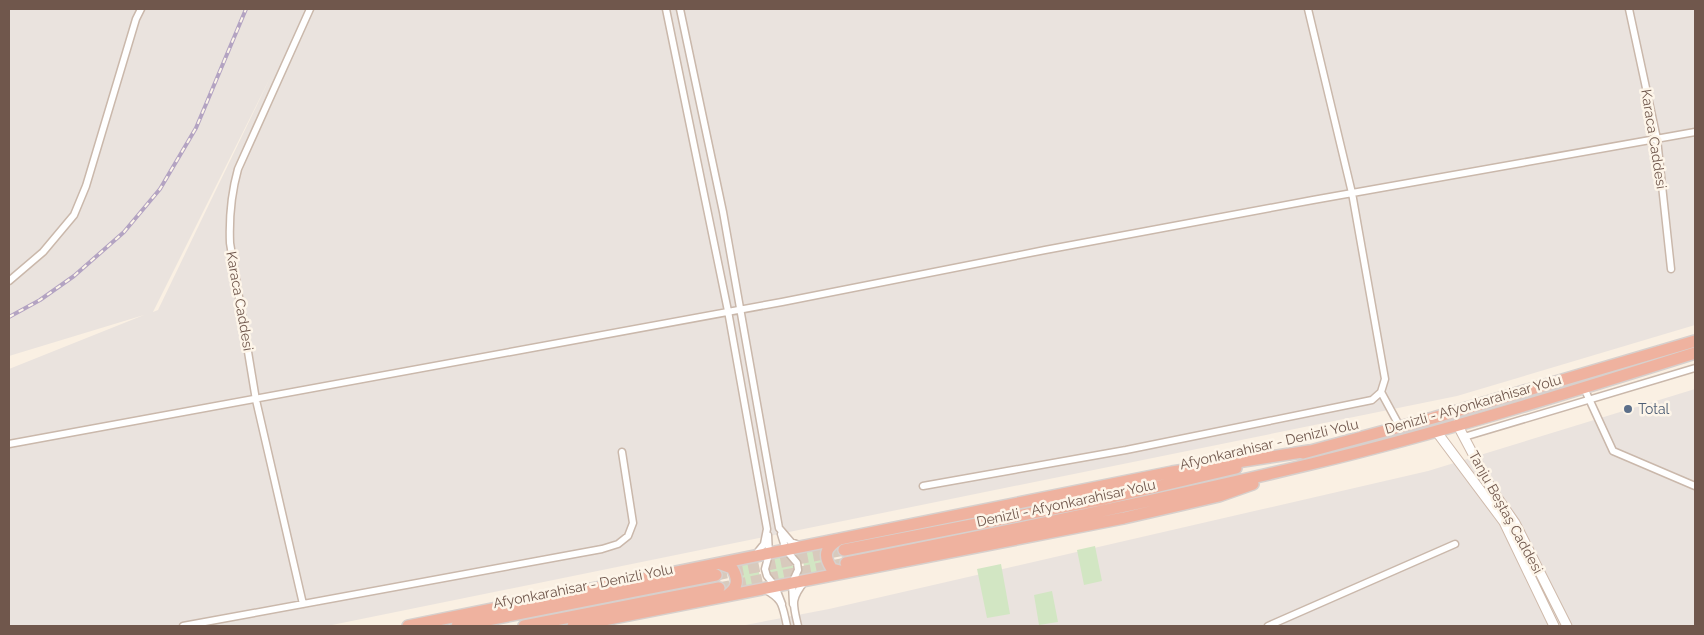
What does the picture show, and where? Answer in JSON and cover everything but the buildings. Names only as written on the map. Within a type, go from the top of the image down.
[{"type":"highway","name":"Afyonkarahisar - Denizli Yolu","points":[[786,550],[841,545],[1104,499],[1309,451],[1400,427],[1695,341]]},
{"type":"highway","name":"Denizli - Afyonkarahisar Yolu","points":[[792,583],[806,581],[846,568],[1310,464],[1436,431],[1584,388],[1695,353]]},
{"type":"highway","points":[[841,545],[830,545],[826,551],[827,559],[832,569],[846,568]]},
{"type":"highway","points":[[717,569],[751,557],[786,550]]},
{"type":"highway","points":[[408,626],[717,569],[732,568],[736,574],[736,588],[573,626]]},
{"type":"highway","name":"Afyonkarahisar - Denizli Yolu","points":[[456,626],[717,569]]},
{"type":"highway","points":[[524,626],[723,592],[792,583]]},
{"type":"street","points":[[9,281],[43,252],[74,215],[86,186],[133,28],[141,9]]},
{"type":"street","name":"Karaca Caddesi","points":[[303,604],[256,400],[230,242],[229,219],[231,192],[238,169],[310,9]]},
{"type":"street","points":[[666,9],[728,311],[767,529],[769,554],[765,569],[767,576],[775,586],[782,604],[787,626]]},
{"type":"street","points":[[680,9],[723,212],[779,528],[786,550],[797,563],[798,570],[792,583],[793,604],[798,626]]},
{"type":"street","points":[[923,486],[1126,450],[1372,400],[1381,392],[1385,379],[1352,193],[1308,9]]},
{"type":"street","name":"Karaca Caddesi","points":[[1629,9],[1656,139],[1672,270]]},
{"type":"street","points":[[9,444],[256,400],[1352,193],[1695,132]]},
{"type":"street","points":[[1464,437],[1695,368]]},
{"type":"street","points":[[1584,388],[1613,451],[1695,486]]},
{"type":"street","points":[[1381,392],[1400,427]]},
{"type":"street","name":"Tanju Beştaş Caddesi","points":[[1457,424],[1492,490],[1515,523],[1567,626]]},
{"type":"street","name":"Tanju Beştaş Caddesi","points":[[1436,431],[1504,522],[1554,626]]},
{"type":"street","points":[[183,626],[602,549],[618,544],[628,536],[633,523],[622,452]]},
{"type":"street","points":[[779,528],[791,542],[803,547]]},
{"type":"street","points":[[751,557],[760,551],[764,544],[767,529]]},
{"type":"street","points":[[1268,626],[1455,544]]},
{"type":"street","points":[[793,604],[796,593],[806,581]]},
{"type":"street","points":[[763,588],[778,596],[782,604]]},
{"type":"shaded area","points":[[9,9],[1695,9],[1695,325],[1457,396],[327,626],[9,626],[9,369],[144,315],[9,356]],"holes":[[[270,78],[158,310],[153,312]]]},
{"type":"shaded area","points":[[1695,389],[1695,626],[740,626],[829,609],[1428,471]]},
{"type":"green space","points":[[825,546],[830,572],[806,576],[801,551]]},
{"type":"green space","points":[[1095,546],[1102,581],[1084,585],[1077,550]]},
{"type":"green space","points":[[781,556],[790,559],[793,568],[790,577],[781,580],[772,577],[769,568],[772,559]]},
{"type":"green space","points":[[756,560],[762,585],[740,589],[734,564]]},
{"type":"green space","points":[[1001,564],[1010,614],[987,618],[977,569]]},
{"type":"green space","points":[[1052,591],[1058,622],[1039,625],[1034,595]]},
{"type":"tunnel","points":[[716,575],[844,550]]},
{"type":"tunnel","points":[[719,588],[846,563]]},
{"type":"railway","points":[[9,317],[40,300],[74,276],[124,232],[160,189],[196,128],[246,9]]},
{"type":"place","name":"Total","points":[[1628,409]]}]
